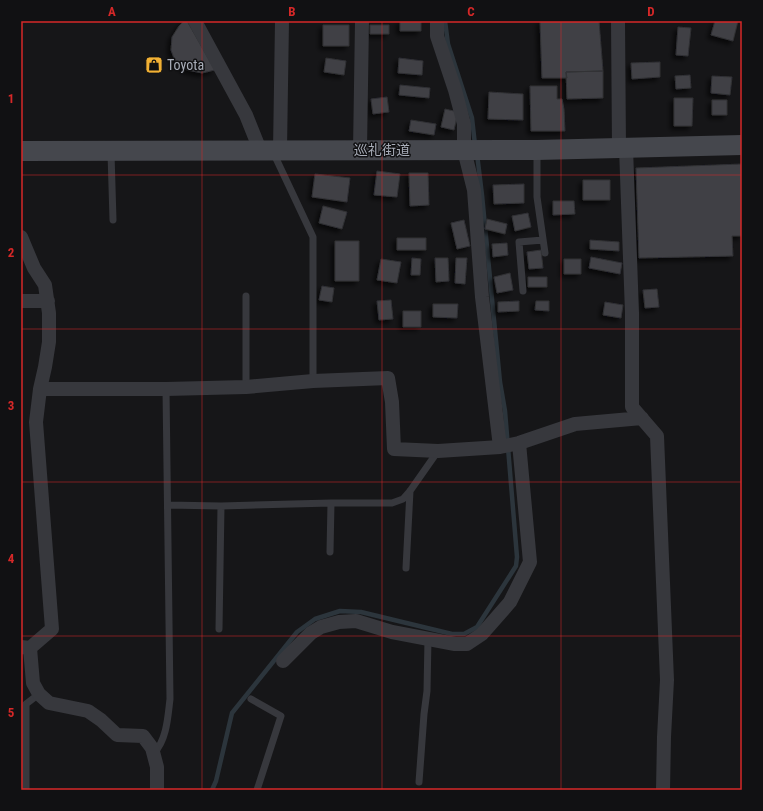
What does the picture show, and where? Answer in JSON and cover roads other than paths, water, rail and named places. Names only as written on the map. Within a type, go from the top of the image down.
[{"type":"street","points":[[195,21],[203,28],[246,115],[271,150]]},
{"type":"street","points":[[271,150],[282,21]]},
{"type":"street","points":[[360,150],[362,21]]},
{"type":"street","points":[[437,21],[437,36],[455,90],[464,124],[464,150],[474,190],[482,297],[500,447]]},
{"type":"street","points":[[618,21],[632,312],[632,407],[657,436],[667,680],[663,790]]},
{"type":"street","name":"巡礼街道","points":[[21,151],[537,150],[742,145]]},
{"type":"street","points":[[21,237],[34,268],[45,285],[50,312],[49,342],[40,389],[36,422],[52,629],[26,648],[33,683],[39,694],[49,704],[88,711],[101,720],[117,735],[143,736],[154,753],[157,767],[157,790]]},
{"type":"street","points":[[21,301],[48,301]]},
{"type":"street","points":[[40,389],[166,389],[388,378],[392,402],[394,449],[438,451],[500,447],[519,443],[575,424],[642,418]]},
{"type":"street","points":[[283,661],[311,633],[321,627],[339,622],[356,621],[392,632],[455,644],[467,644],[482,634],[510,602],[530,562],[519,443]]},
{"type":"lane","points":[[271,150],[313,236],[313,381]]},
{"type":"lane","points":[[537,150],[537,197],[545,252]]},
{"type":"lane","points":[[111,151],[113,220]]},
{"type":"lane","points":[[523,291],[519,242],[543,240]]},
{"type":"lane","points":[[246,296],[246,386]]},
{"type":"lane","points":[[154,753],[158,749],[166,729],[170,699],[166,389]]},
{"type":"lane","points":[[168,504],[221,506],[392,503],[403,499],[438,451]]},
{"type":"lane","points":[[406,568],[410,491]]},
{"type":"lane","points":[[330,552],[331,503]]},
{"type":"lane","points":[[218,630],[221,506]]},
{"type":"lane","points":[[419,782],[427,691],[428,639]]},
{"type":"lane","points":[[26,790],[23,780],[23,725],[26,704],[39,694]]},
{"type":"lane","points":[[251,699],[281,716],[257,790]]},
{"type":"waterway","points":[[445,21],[448,44],[472,118],[475,145]]},
{"type":"waterway","points":[[212,790],[216,781],[232,713],[297,632],[315,619],[340,611],[361,612],[452,634],[464,634],[477,627],[516,566],[517,557],[505,411],[500,382],[477,154]]},
{"type":"place","name":"Toyota","points":[[154,65]]}]
